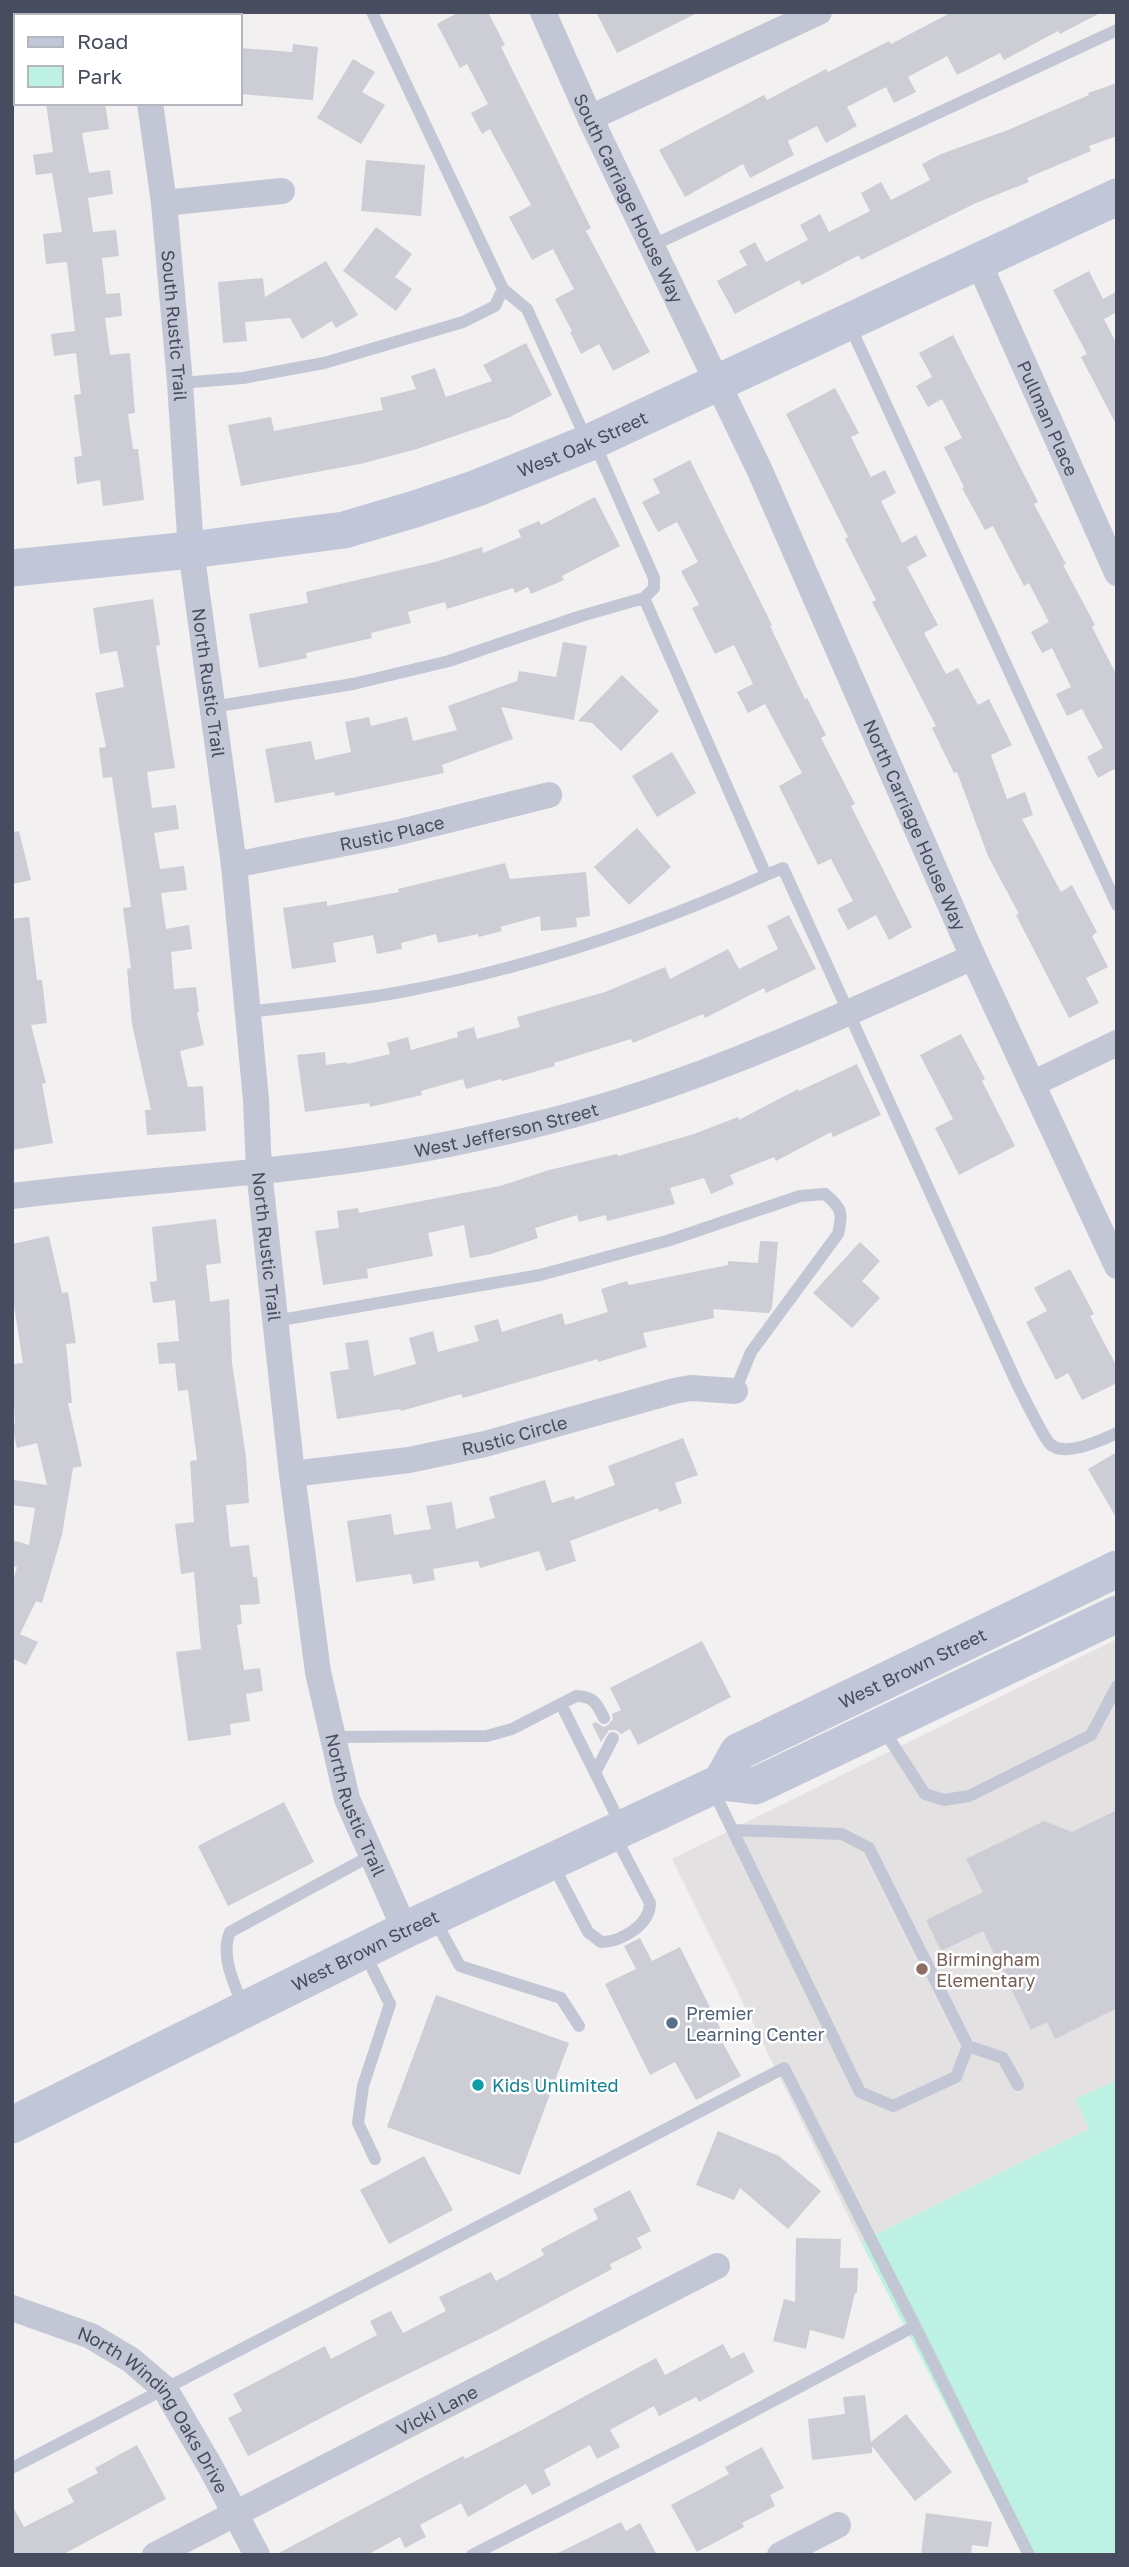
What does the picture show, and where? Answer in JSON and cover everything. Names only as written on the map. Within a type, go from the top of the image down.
[{"type":"main road","name":"West Oak Street","points":[[12,568],[191,550],[344,530],[477,488],[591,442],[978,261],[1113,203]]},
{"type":"main road","name":"West Brown Street","points":[[12,2125],[419,1923],[716,1785],[755,1786],[873,1709],[1117,1569]]},
{"type":"main road","name":"West Brown Street","points":[[873,1709],[1115,1620]]},
{"type":"street","name":"South Carriage House Way","points":[[543,12],[590,118],[716,383]]},
{"type":"street","points":[[590,118],[819,12]]},
{"type":"street","name":"South Rustic Trail","points":[[150,105],[164,203],[191,550]]},
{"type":"street","points":[[164,203],[282,191]]},
{"type":"street","name":"Pullman Place","points":[[978,261],[1117,573]]},
{"type":"street","name":"North Carriage House Way","points":[[716,383],[760,471],[973,957],[1032,1084],[1111,1238],[1117,1266]]},
{"type":"street","name":"North Rustic Trail","points":[[191,550],[234,865],[256,1100],[259,1171],[292,1474],[318,1672],[347,1799],[372,1855],[419,1923]]},
{"type":"street","name":"Rustic Place","points":[[234,865],[396,833],[549,795]]},
{"type":"street","name":"West Jefferson Street","points":[[12,1196],[259,1171],[401,1153],[527,1127],[649,1092],[850,1012],[973,957]]},
{"type":"street","points":[[1032,1084],[1117,1043]]},
{"type":"street","name":"Rustic Circle","points":[[292,1474],[409,1460],[485,1444],[674,1391],[691,1388],[734,1391]]},
{"type":"street","name":"Vicki Lane","points":[[155,2555],[717,2266]]},
{"type":"street","name":"North Winding Oaks Drive","points":[[12,2308],[91,2336],[131,2360],[165,2389],[257,2555]]},
{"type":"street","points":[[780,2555],[838,2525]]},
{"type":"lane","points":[[208,14],[229,12]]},
{"type":"lane","points":[[212,707],[353,684],[449,661],[581,616],[644,598],[654,588],[654,578],[527,309],[503,289],[372,12]]},
{"type":"lane","points":[[651,246],[1117,30]]},
{"type":"lane","points":[[180,383],[243,378],[324,363],[362,352],[463,322],[495,306],[503,289]]},
{"type":"lane","points":[[849,322],[1117,905]]},
{"type":"lane","points":[[644,598],[766,875]]},
{"type":"lane","points":[[248,1013],[401,992],[555,956],[718,897],[783,868],[1018,1386],[1050,1444],[1060,1448],[1077,1448],[1117,1433]]},
{"type":"lane","points":[[275,1321],[540,1275],[670,1240],[800,1196],[825,1194],[838,1205],[842,1218],[838,1234],[751,1352],[734,1391]]},
{"type":"lane","points":[[873,1709],[925,1794],[944,1800],[970,1797],[1091,1735],[1117,1686]]},
{"type":"lane","points":[[333,1737],[488,1737],[512,1729],[576,1696],[595,1700],[604,1718]]},
{"type":"lane","points":[[551,1861],[588,1932],[601,1942],[612,1941],[640,1926],[650,1910],[650,1903],[596,1771],[561,1704]]},
{"type":"lane","points":[[596,1771],[612,1738]]},
{"type":"lane","points":[[716,1785],[733,1830],[860,2092],[893,2106],[956,2077],[968,2046]]},
{"type":"lane","points":[[733,1830],[842,1834],[869,1848],[968,2046],[1003,2058],[1018,2084]]},
{"type":"lane","points":[[244,2010],[233,1983],[224,1945],[230,1932],[372,1855]]},
{"type":"lane","points":[[419,1923],[460,1966],[561,1998],[579,2026]]},
{"type":"lane","points":[[363,1951],[390,1998],[363,2086],[358,2123],[375,2159]]},
{"type":"lane","points":[[12,2468],[783,2068],[1029,2555]]},
{"type":"lane","points":[[472,2555],[915,2326]]},
{"type":"shaded area","name":"Birmingham Elementary","points":[[1117,1639],[1117,2080],[1075,2099],[1089,2129],[861,2242],[672,1859]]},
{"type":"green space","points":[[1117,2080],[1117,2554],[1023,2555],[861,2242],[1089,2129],[1075,2099]]},
{"type":"building","points":[[459,12],[488,12],[505,45],[501,47],[591,228],[586,231],[650,352],[613,371],[599,344],[581,354],[570,332],[572,331],[555,299],[574,289],[553,249],[532,260],[509,217],[531,205],[490,129],[482,134],[471,113],[488,104],[467,64],[460,68],[437,24]]},
{"type":"building","points":[[596,12],[699,12],[617,53]]},
{"type":"building","points":[[952,12],[1102,12],[1060,34],[1058,31],[1004,60],[1000,53],[957,75],[947,56],[908,77],[916,92],[894,103],[886,87],[847,107],[857,126],[826,143],[817,126],[788,141],[794,155],[750,178],[743,164],[685,197],[659,150],[764,95],[767,100],[826,69],[828,72],[889,41],[891,44]]},
{"type":"building","points":[[293,44],[318,47],[313,100],[242,94],[242,48],[292,52]]},
{"type":"building","points":[[353,59],[375,72],[362,92],[385,105],[361,144],[317,118]]},
{"type":"building","points":[[1117,83],[1117,136],[1089,146],[1091,151],[1027,178],[1029,182],[976,203],[861,260],[859,255],[802,285],[799,280],[735,314],[717,281],[747,265],[739,251],[755,242],[766,262],[808,240],[800,225],[820,214],[829,232],[870,211],[861,193],[881,182],[891,200],[930,180],[922,164],[941,154],[1008,130],[1089,95],[1088,93]]},
{"type":"building","points":[[46,105],[105,105],[109,129],[82,133],[89,173],[110,170],[113,194],[88,198],[93,232],[116,230],[119,256],[102,258],[106,294],[120,293],[122,316],[105,318],[110,355],[130,353],[135,413],[128,414],[133,449],[138,449],[144,500],[103,506],[100,480],[77,484],[74,457],[82,456],[74,395],[81,394],[76,353],[54,356],[51,334],[75,331],[67,262],[46,264],[43,234],[62,232],[52,173],[36,175],[33,155],[53,152]]},
{"type":"building","points":[[366,160],[425,165],[421,216],[361,211]]},
{"type":"building","points":[[376,227],[412,254],[395,277],[412,289],[396,311],[343,271]]},
{"type":"building","points":[[326,261],[358,315],[336,328],[332,321],[302,339],[290,318],[245,322],[247,341],[223,343],[218,282],[263,278],[265,297]]},
{"type":"building","points":[[1089,271],[1103,299],[1117,291],[1117,312],[1104,319],[1117,345],[1117,426],[1081,357],[1087,354],[1053,290]]},
{"type":"building","points":[[953,335],[1038,502],[1034,504],[1066,564],[1063,565],[1095,625],[1092,627],[1117,676],[1117,774],[1114,769],[1098,778],[1087,757],[1103,748],[1082,709],[1067,716],[1056,694],[1071,687],[1052,648],[1042,653],[1031,632],[1049,622],[1029,583],[1024,586],[993,526],[985,530],[962,488],[964,487],[944,447],[962,438],[942,399],[928,407],[916,386],[932,377],[919,353]]},
{"type":"building","points":[[526,343],[552,395],[510,417],[417,449],[360,464],[241,486],[228,425],[271,417],[274,431],[383,410],[380,398],[416,389],[411,376],[435,368],[446,397],[492,381],[483,365]]},
{"type":"building","points":[[835,388],[859,433],[851,437],[871,477],[885,470],[896,493],[881,501],[902,543],[916,535],[927,556],[907,567],[938,625],[924,633],[946,674],[958,668],[978,705],[989,699],[1012,745],[991,755],[1007,799],[1025,792],[1033,815],[1022,819],[1061,892],[1072,885],[1097,932],[1092,936],[1108,967],[1086,978],[1099,1003],[1069,1018],[988,856],[957,772],[954,773],[932,728],[936,726],[872,602],[876,600],[845,539],[848,537],[786,414]]},
{"type":"building","points":[[690,460],[772,625],[770,626],[805,699],[807,698],[826,735],[821,738],[855,804],[851,806],[912,927],[889,940],[876,915],[848,930],[837,909],[853,901],[831,859],[818,865],[779,786],[802,773],[765,704],[748,713],[737,692],[753,684],[734,645],[715,654],[692,608],[699,605],[681,571],[698,562],[677,522],[658,532],[642,502],[660,493],[653,479]]},
{"type":"building","points":[[595,497],[620,546],[562,576],[564,580],[531,594],[528,587],[515,593],[513,588],[447,609],[445,602],[408,612],[411,623],[371,633],[372,638],[306,653],[307,658],[259,668],[249,614],[308,603],[306,592],[435,562],[482,547],[483,553],[521,537],[518,530],[539,521],[541,525]]},
{"type":"building","points":[[153,599],[160,645],[156,646],[175,768],[147,772],[152,808],[176,805],[179,829],[154,833],[160,869],[184,866],[187,890],[161,893],[166,929],[189,925],[192,949],[171,952],[174,989],[196,987],[197,1012],[204,1045],[180,1051],[188,1087],[203,1086],[206,1131],[147,1135],[145,1110],[151,1110],[132,1024],[127,969],[131,968],[123,908],[131,907],[112,777],[103,778],[99,748],[106,747],[95,693],[124,687],[117,651],[100,654],[93,608]]},
{"type":"building","points":[[563,642],[587,646],[574,720],[501,707],[513,739],[442,765],[444,773],[335,796],[334,792],[275,803],[265,749],[311,741],[315,760],[351,752],[345,722],[369,717],[371,726],[407,717],[413,741],[457,730],[448,706],[517,681],[519,671],[556,677]]},
{"type":"building","points":[[622,675],[659,711],[621,751],[592,723],[578,721]]},
{"type":"building","points":[[672,752],[696,793],[657,817],[632,776]]},
{"type":"building","points":[[637,828],[671,867],[629,905],[594,867]]},
{"type":"building","points":[[19,831],[31,880],[12,884],[12,832]]},
{"type":"building","points":[[505,863],[510,879],[586,872],[590,916],[576,918],[577,927],[541,931],[540,916],[500,927],[502,931],[479,937],[478,934],[438,943],[436,934],[401,943],[402,949],[377,954],[373,935],[333,943],[336,962],[292,969],[283,908],[327,901],[327,906],[399,892],[398,889]]},
{"type":"building","points":[[789,915],[816,969],[766,993],[764,988],[705,1018],[703,1014],[633,1043],[631,1039],[554,1063],[555,1066],[502,1081],[501,1079],[466,1089],[463,1079],[421,1091],[422,1095],[370,1107],[369,1103],[305,1112],[297,1055],[325,1052],[326,1065],[347,1064],[390,1054],[387,1043],[408,1037],[411,1050],[458,1037],[457,1032],[474,1027],[477,1039],[520,1027],[517,1017],[605,992],[665,967],[670,979],[728,949],[739,969],[778,949],[767,926]]},
{"type":"building","points":[[29,917],[37,980],[42,980],[47,1023],[31,1025],[46,1083],[42,1084],[53,1143],[12,1150],[12,919]]},
{"type":"building","points":[[961,1034],[1015,1146],[959,1175],[935,1128],[953,1119],[920,1055]]},
{"type":"building","points":[[857,1064],[881,1115],[833,1137],[831,1132],[776,1161],[774,1157],[730,1175],[734,1184],[711,1194],[704,1178],[670,1188],[675,1204],[607,1221],[606,1215],[579,1222],[577,1215],[535,1228],[538,1238],[470,1258],[464,1225],[428,1233],[433,1256],[367,1269],[368,1278],[323,1285],[315,1231],[339,1228],[337,1211],[358,1208],[359,1213],[500,1186],[549,1170],[617,1154],[618,1156],[694,1134],[738,1117],[739,1120],[798,1089],[799,1091]]},
{"type":"building","points":[[216,1219],[221,1263],[206,1265],[210,1302],[229,1299],[232,1363],[246,1457],[249,1503],[226,1505],[230,1547],[249,1545],[260,1604],[240,1605],[242,1624],[237,1625],[244,1670],[260,1668],[263,1691],[246,1694],[250,1721],[230,1724],[231,1735],[188,1741],[176,1652],[201,1649],[194,1572],[181,1574],[175,1524],[194,1522],[190,1461],[197,1460],[188,1390],[178,1391],[175,1363],[159,1364],[157,1343],[179,1341],[175,1300],[153,1303],[150,1282],[157,1281],[152,1227]]},
{"type":"building","points":[[49,1236],[62,1293],[68,1292],[76,1343],[66,1344],[72,1403],[68,1403],[82,1466],[73,1468],[62,1535],[42,1603],[36,1601],[20,1634],[38,1642],[26,1665],[12,1658],[12,1585],[17,1567],[12,1566],[12,1540],[29,1545],[35,1508],[12,1505],[12,1494],[14,1480],[47,1485],[37,1443],[17,1448],[12,1426],[15,1423],[12,1364],[23,1363],[12,1293],[12,1244]]},
{"type":"building","points":[[760,1241],[778,1242],[772,1308],[769,1313],[713,1309],[714,1318],[643,1333],[647,1347],[598,1362],[598,1359],[463,1398],[461,1394],[401,1411],[400,1409],[337,1419],[330,1372],[349,1369],[345,1343],[368,1340],[374,1376],[416,1364],[409,1338],[433,1331],[438,1352],[479,1341],[474,1326],[498,1319],[502,1332],[562,1313],[565,1325],[608,1312],[601,1289],[627,1281],[629,1285],[728,1265],[728,1261],[758,1263]]},
{"type":"building","points":[[860,1242],[880,1261],[862,1281],[880,1298],[852,1328],[813,1293]]},
{"type":"building","points":[[1070,1269],[1094,1314],[1090,1316],[1117,1367],[1117,1383],[1082,1400],[1068,1373],[1056,1380],[1026,1322],[1047,1311],[1034,1288]]},
{"type":"building","points":[[683,1438],[698,1475],[675,1483],[682,1503],[659,1512],[658,1508],[570,1541],[576,1561],[546,1571],[539,1551],[480,1568],[478,1561],[433,1569],[435,1580],[413,1584],[411,1574],[356,1582],[347,1521],[391,1514],[394,1535],[431,1529],[426,1506],[452,1502],[456,1529],[495,1518],[489,1497],[545,1480],[552,1503],[574,1496],[575,1500],[615,1485],[608,1466]]},
{"type":"building","points":[[1117,1452],[1117,1519],[1088,1469]]},
{"type":"building","points":[[702,1641],[731,1697],[638,1745],[630,1729],[621,1734],[616,1730],[609,1730],[601,1742],[592,1724],[596,1722],[603,1727],[608,1725],[613,1719],[612,1714],[621,1710],[610,1688]]},
{"type":"building","points":[[284,1802],[314,1862],[228,1906],[198,1846]]},
{"type":"building","points":[[1117,1810],[1117,2008],[1055,2039],[1047,2022],[1031,2030],[983,1931],[941,1951],[926,1920],[983,1892],[966,1859],[1044,1821],[1072,1832]]},
{"type":"building","points":[[640,1938],[652,1961],[680,1947],[725,2038],[721,2040],[741,2076],[696,2100],[675,2062],[650,2075],[605,1984],[636,1969],[624,1946]]},
{"type":"building","name":"Kids Unlimited","points":[[436,1995],[569,2043],[520,2175],[387,2127]]},
{"type":"building","points":[[718,2131],[779,2156],[821,2191],[788,2229],[740,2188],[734,2200],[696,2185]]},
{"type":"building","points":[[424,2156],[453,2210],[389,2244],[360,2190]]},
{"type":"building","points":[[630,2190],[651,2231],[637,2238],[642,2248],[610,2264],[612,2269],[494,2332],[248,2456],[228,2418],[242,2411],[233,2394],[325,2346],[331,2359],[377,2335],[370,2321],[391,2311],[403,2333],[446,2311],[439,2297],[491,2272],[496,2281],[544,2255],[541,2249],[598,2219],[593,2209]]},
{"type":"building","points":[[796,2238],[841,2239],[840,2268],[858,2268],[857,2293],[844,2339],[810,2330],[806,2349],[773,2341],[784,2299],[795,2302]]},
{"type":"building","points":[[723,2344],[731,2359],[744,2352],[754,2372],[699,2402],[696,2397],[659,2416],[654,2406],[610,2430],[620,2447],[597,2459],[590,2445],[544,2470],[551,2485],[532,2495],[526,2484],[468,2517],[461,2503],[420,2525],[426,2537],[405,2548],[400,2537],[367,2555],[275,2555],[463,2456],[465,2459],[522,2430],[656,2358],[665,2375]]},
{"type":"building","points":[[865,2395],[871,2442],[906,2414],[952,2472],[915,2501],[872,2446],[872,2453],[812,2460],[808,2419],[845,2414],[843,2397]]},
{"type":"building","points":[[137,2445],[166,2499],[62,2555],[12,2555],[12,2505],[24,2527],[74,2502],[67,2489],[98,2473],[95,2468]]},
{"type":"building","points":[[762,2447],[784,2488],[770,2495],[775,2506],[742,2523],[744,2527],[697,2552],[671,2505],[729,2474],[725,2467]]},
{"type":"building","points":[[926,2513],[992,2522],[988,2547],[972,2545],[971,2555],[921,2555]]},
{"type":"building","points":[[621,2522],[626,2531],[640,2523],[657,2555],[554,2555]]},
{"type":"place","name":"Birmingham Elementary","points":[[922,1969]]},
{"type":"place","name":"Premier Learning Center","points":[[672,2023]]},
{"type":"place","name":"Kids Unlimited","points":[[478,2085]]}]
